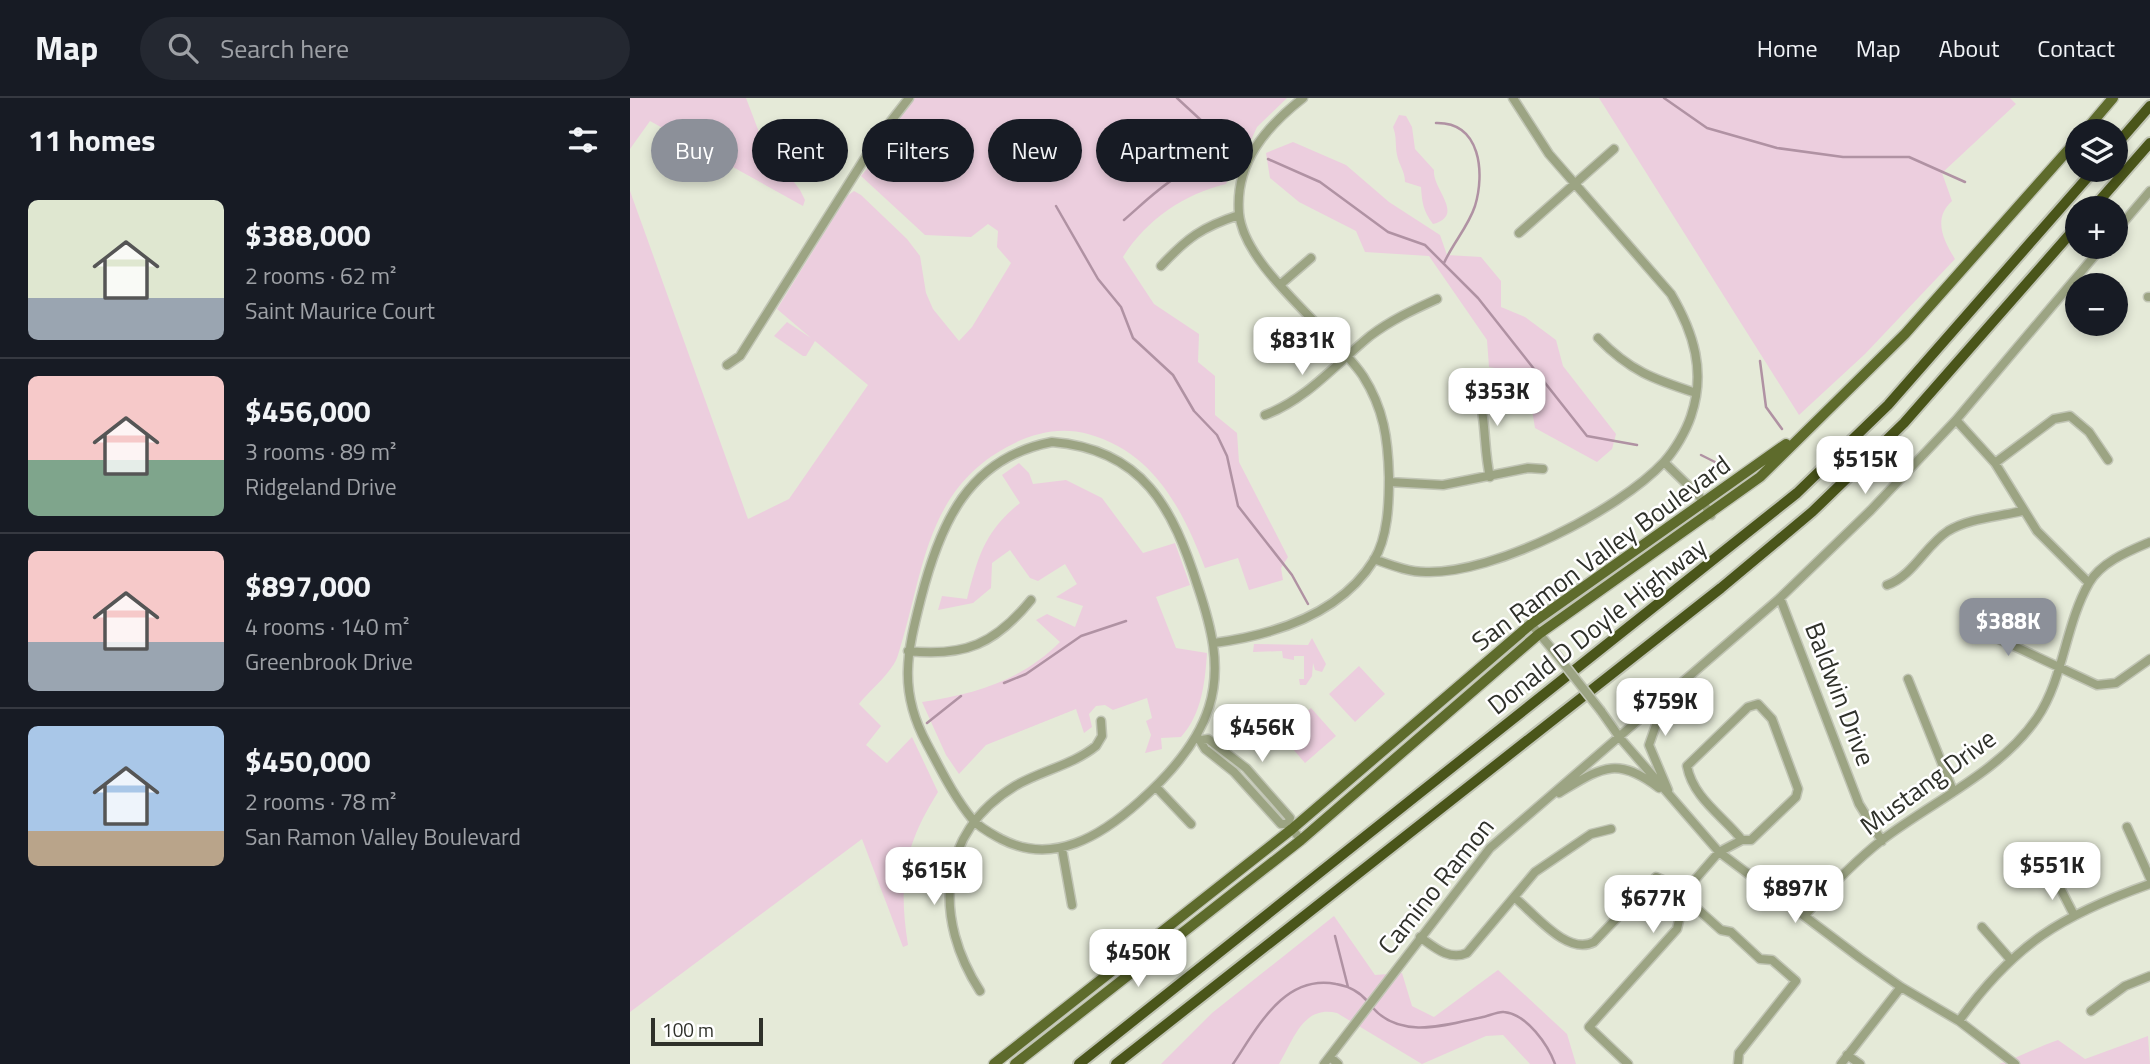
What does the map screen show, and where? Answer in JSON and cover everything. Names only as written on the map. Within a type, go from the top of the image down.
[{"type":"highway","points":[[2128,131],[2150,106]]},
{"type":"highway","points":[[2104,196],[2150,143]]},
{"type":"highway","name":"Donald D Doyle Highway","points":[[1079,1064],[1797,494],[1888,405],[2083,182]]},
{"type":"highway","name":"Donald D Doyle Highway","points":[[1116,1064],[1803,520],[1904,423],[2065,240]]},
{"type":"main road","points":[[2095,119],[2114,98]]},
{"type":"main road","name":"San Ramon Valley Boulevard","points":[[1015,1064],[1301,840],[1539,634],[1760,477],[1905,334],[2065,154]]},
{"type":"main road","name":"San Ramon Valley Boulevard","points":[[994,1064],[1290,827],[1531,624],[1812,425]]},
{"type":"street","points":[[727,365],[740,356],[877,139],[909,98]]},
{"type":"street","points":[[1214,643],[1264,634],[1312,615],[1337,598],[1374,559],[1385,529],[1389,482],[1385,422],[1376,399],[1349,356],[1265,268],[1250,245],[1239,215],[1243,174],[1251,153],[1272,125],[1303,98]]},
{"type":"street","points":[[1374,559],[1403,569],[1428,573],[1488,561],[1535,545],[1612,502],[1664,462],[1686,428],[1696,393],[1698,371],[1694,343],[1671,294],[1549,154],[1513,98]]},
{"type":"street","points":[[1519,233],[1614,149]]},
{"type":"street","points":[[2128,217],[2150,191]]},
{"type":"street","points":[[1161,266],[1185,239],[1204,227],[1239,215]]},
{"type":"street","points":[[1281,284],[1311,258]]},
{"type":"street","name":"Camino Ramon","points":[[1327,1060],[1490,848],[1532,809],[1687,681],[1780,598],[1871,510],[1956,420],[2092,259]]},
{"type":"street","points":[[1265,415],[1283,409],[1391,321],[1437,299]]},
{"type":"street","points":[[1598,338],[1620,361],[1646,377],[1696,393]]},
{"type":"street","points":[[1476,389],[1481,401],[1484,453],[1490,477]]},
{"type":"street","points":[[1994,463],[2054,419],[2070,416],[2088,432],[2108,460]]},
{"type":"street","points":[[1956,420],[1994,463],[2037,531],[2089,583]]},
{"type":"street","points":[[1052,442],[1095,449],[1119,460],[1155,493],[1182,538],[1214,643],[1215,677],[1199,738],[1156,787],[1119,820],[1091,837],[1062,849],[1033,850],[1022,847],[975,822],[950,787],[923,737],[910,705],[908,651],[940,532],[959,500],[1009,456],[1029,446],[1052,442]]},
{"type":"street","points":[[1664,462],[1711,514]]},
{"type":"street","points":[[1389,482],[1443,485],[1528,468],[1543,469]]},
{"type":"street","points":[[1887,585],[1904,576],[1928,548],[1953,529],[2022,511]]},
{"type":"street","name":"Mustang Drive","points":[[1805,914],[1839,877],[1882,841],[1998,760],[2021,739],[2051,692],[2089,583],[2115,559],[2150,542]]},
{"type":"street","name":"Baldwin Drive","points":[[1780,598],[1859,804],[1882,841]]},
{"type":"street","points":[[908,651],[938,654],[979,645],[1002,631],[1031,600]]},
{"type":"street","points":[[1986,619],[1999,639],[2098,685],[2107,686],[2150,659]]},
{"type":"street","points":[[1531,624],[1601,711],[1619,738],[1719,852],[1901,987],[1959,1021],[2015,1064]]},
{"type":"street","points":[[1908,679],[1953,791]]},
{"type":"street","points":[[1672,799],[1652,756],[1650,736],[1661,715],[1687,681]]},
{"type":"street","points":[[1628,1064],[1589,1027],[1677,929],[1684,893],[1719,852],[1742,840],[1751,839],[1796,797],[1798,789],[1772,719],[1758,704],[1748,707],[1687,766],[1689,778],[1712,810],[1742,840]]},
{"type":"street","points":[[980,991],[962,961],[949,915],[948,888],[963,840],[987,807],[1017,785],[1089,752],[1102,736],[1101,721]]},
{"type":"street","points":[[1199,738],[1205,749],[1234,772],[1281,824],[1290,827],[1301,840]]},
{"type":"street","points":[[1532,809],[1594,772],[1619,766],[1633,771],[1672,799]]},
{"type":"street","points":[[1156,787],[1191,824]]},
{"type":"street","points":[[2127,827],[2150,878]]},
{"type":"street","points":[[1420,937],[1445,954],[1461,956],[1472,950],[1535,872],[1591,834],[1611,828]]},
{"type":"street","points":[[1062,849],[1072,905]]},
{"type":"street","points":[[2054,876],[2074,915]]},
{"type":"street","points":[[1514,897],[1567,943],[1581,947],[1594,942],[1656,877],[1684,893],[1721,930],[1731,932],[1760,959],[1772,960],[1796,981],[1739,1053],[1738,1064]]},
{"type":"street","points":[[1959,1021],[1983,988],[2010,959],[2040,934],[2074,915],[2150,884]]},
{"type":"street","points":[[1982,927],[2010,959]]},
{"type":"street","points":[[2091,1011],[2125,986],[2150,976]]},
{"type":"street","points":[[1841,1064],[1901,987]]},
{"type":"street","points":[[1847,1055],[1860,1064]]},
{"type":"street","points":[[1327,1060],[1338,1064]]},
{"type":"shaded area","points":[[630,98],[746,98],[754,119],[752,178],[738,170],[738,119],[651,119],[630,149]]},
{"type":"shaded area","points":[[915,98],[1287,98],[1257,127],[1253,136],[1253,119],[1096,119],[1096,182],[1227,182],[1195,194],[1167,210],[1143,231],[1123,257],[1154,304],[1199,334],[1198,362],[1215,376],[1215,415],[1237,433],[1239,462],[1288,557],[1281,568],[1283,580],[1249,590],[1238,558],[1205,568],[1187,525],[1163,486],[1131,454],[1111,443],[1088,434],[1057,431],[1026,438],[1007,447],[980,466],[959,487],[943,511],[922,565],[898,655],[886,674],[859,704],[881,726],[866,745],[887,763],[912,737],[938,792],[918,830],[907,865],[904,902],[908,945],[903,947],[862,839],[630,1012],[630,191],[748,519],[789,499],[868,385],[815,341],[806,356],[803,356],[774,336],[787,322],[811,338],[777,309],[847,196],[854,191],[861,195],[907,239],[920,256],[926,293],[933,309],[959,341],[972,327],[1011,263],[997,247],[998,231],[988,224],[971,237],[925,235],[868,182],[974,182],[974,119],[899,119]]},
{"type":"shaded area","points":[[1599,98],[2010,98],[2016,104],[1942,173],[1952,201],[1942,215],[1942,230],[1955,259],[1865,354],[1799,415]]},
{"type":"shaded area","points":[[1399,115],[1406,116],[1412,127],[1415,149],[1434,170],[1445,201],[1447,214],[1433,224],[1424,206],[1421,187],[1405,182],[1393,127]]},
{"type":"shaded area","points":[[1293,142],[1346,165],[1389,202],[1440,235],[1447,255],[1481,257],[1501,281],[1501,307],[1525,317],[1556,340],[1563,366],[1616,434],[1612,449],[1597,462],[1535,428],[1528,386],[1520,372],[1489,367],[1487,340],[1429,256],[1365,252],[1356,231],[1299,202],[1270,178],[1266,153]]},
{"type":"shaded area","points":[[760,182],[794,182],[805,200],[803,206]]},
{"type":"shaded area","points":[[1019,463],[1029,473],[1033,484],[1066,480],[1102,498],[1143,553],[1175,543],[1190,585],[1156,597],[1176,648],[1207,653],[1203,686],[1194,718],[1181,737],[1161,738],[1162,749],[1145,753],[1151,735],[1146,721],[1152,718],[1147,698],[1113,710],[1105,705],[1096,706],[1089,714],[1092,727],[1084,733],[1076,709],[986,745],[959,774],[946,755],[922,702],[979,690],[1029,667],[1060,642],[1036,620],[1047,614],[1075,627],[1083,606],[1056,597],[1077,584],[1065,564],[1038,581],[1030,578],[1010,550],[992,563],[991,588],[973,603],[938,610],[942,596],[967,599],[984,545],[998,524],[1020,503],[1002,475]]},
{"type":"shaded area","points":[[1312,638],[1326,664],[1322,672],[1315,670],[1313,663],[1312,676],[1306,685],[1300,685],[1299,679],[1304,679],[1304,656],[1294,656],[1294,660],[1283,658],[1282,651],[1253,652],[1254,644],[1308,645]]},
{"type":"shaded area","points":[[1359,666],[1385,694],[1355,722],[1329,694]]},
{"type":"shaded area","points":[[1311,708],[1336,736],[1305,763],[1281,735]]},
{"type":"shaded area","points":[[1334,916],[1375,975],[1402,973],[1412,1006],[1434,1017],[1498,970],[1567,1034],[1576,1064],[1530,1064],[1503,1035],[1486,1036],[1422,1064],[1337,1013],[1325,1012],[1316,1014],[1301,1026],[1279,1064],[1161,1064],[1212,1013]]},
{"type":"shaded area","points":[[2148,1036],[2150,1064],[1999,1064],[2058,1040],[2085,1059]]},
{"type":"waterway","points":[[1177,98],[1200,119]]},
{"type":"waterway","points":[[1664,98],[1707,128],[1777,148],[1843,157],[1909,157],[1965,182]]},
{"type":"waterway","points":[[1436,123],[1451,125],[1462,131],[1471,140],[1479,165],[1475,206],[1444,263]]},
{"type":"waterway","points":[[1268,159],[1320,182],[1388,232],[1425,245],[1478,298],[1587,436],[1637,445]]},
{"type":"waterway","points":[[1124,220],[1169,182]]},
{"type":"waterway","points":[[1056,206],[1098,279],[1121,307],[1133,338],[1173,375],[1194,411],[1217,435],[1227,456],[1238,506],[1292,575],[1308,604]]},
{"type":"waterway","points":[[1760,361],[1766,407],[1782,429]]},
{"type":"waterway","points":[[1701,455],[1725,467]]},
{"type":"waterway","points":[[1004,683],[1026,674],[1081,636],[1126,621]]},
{"type":"waterway","points":[[927,723],[961,696]]},
{"type":"waterway","points":[[1335,936],[1348,987]]},
{"type":"waterway","points":[[1233,1064],[1274,1006],[1301,987],[1318,983],[1336,984],[1358,992],[1368,1002]]},
{"type":"waterway","points":[[1372,1007],[1396,1024],[1410,1027],[1439,1026],[1502,1012],[1513,1014],[1536,1032],[1555,1064]]}]
